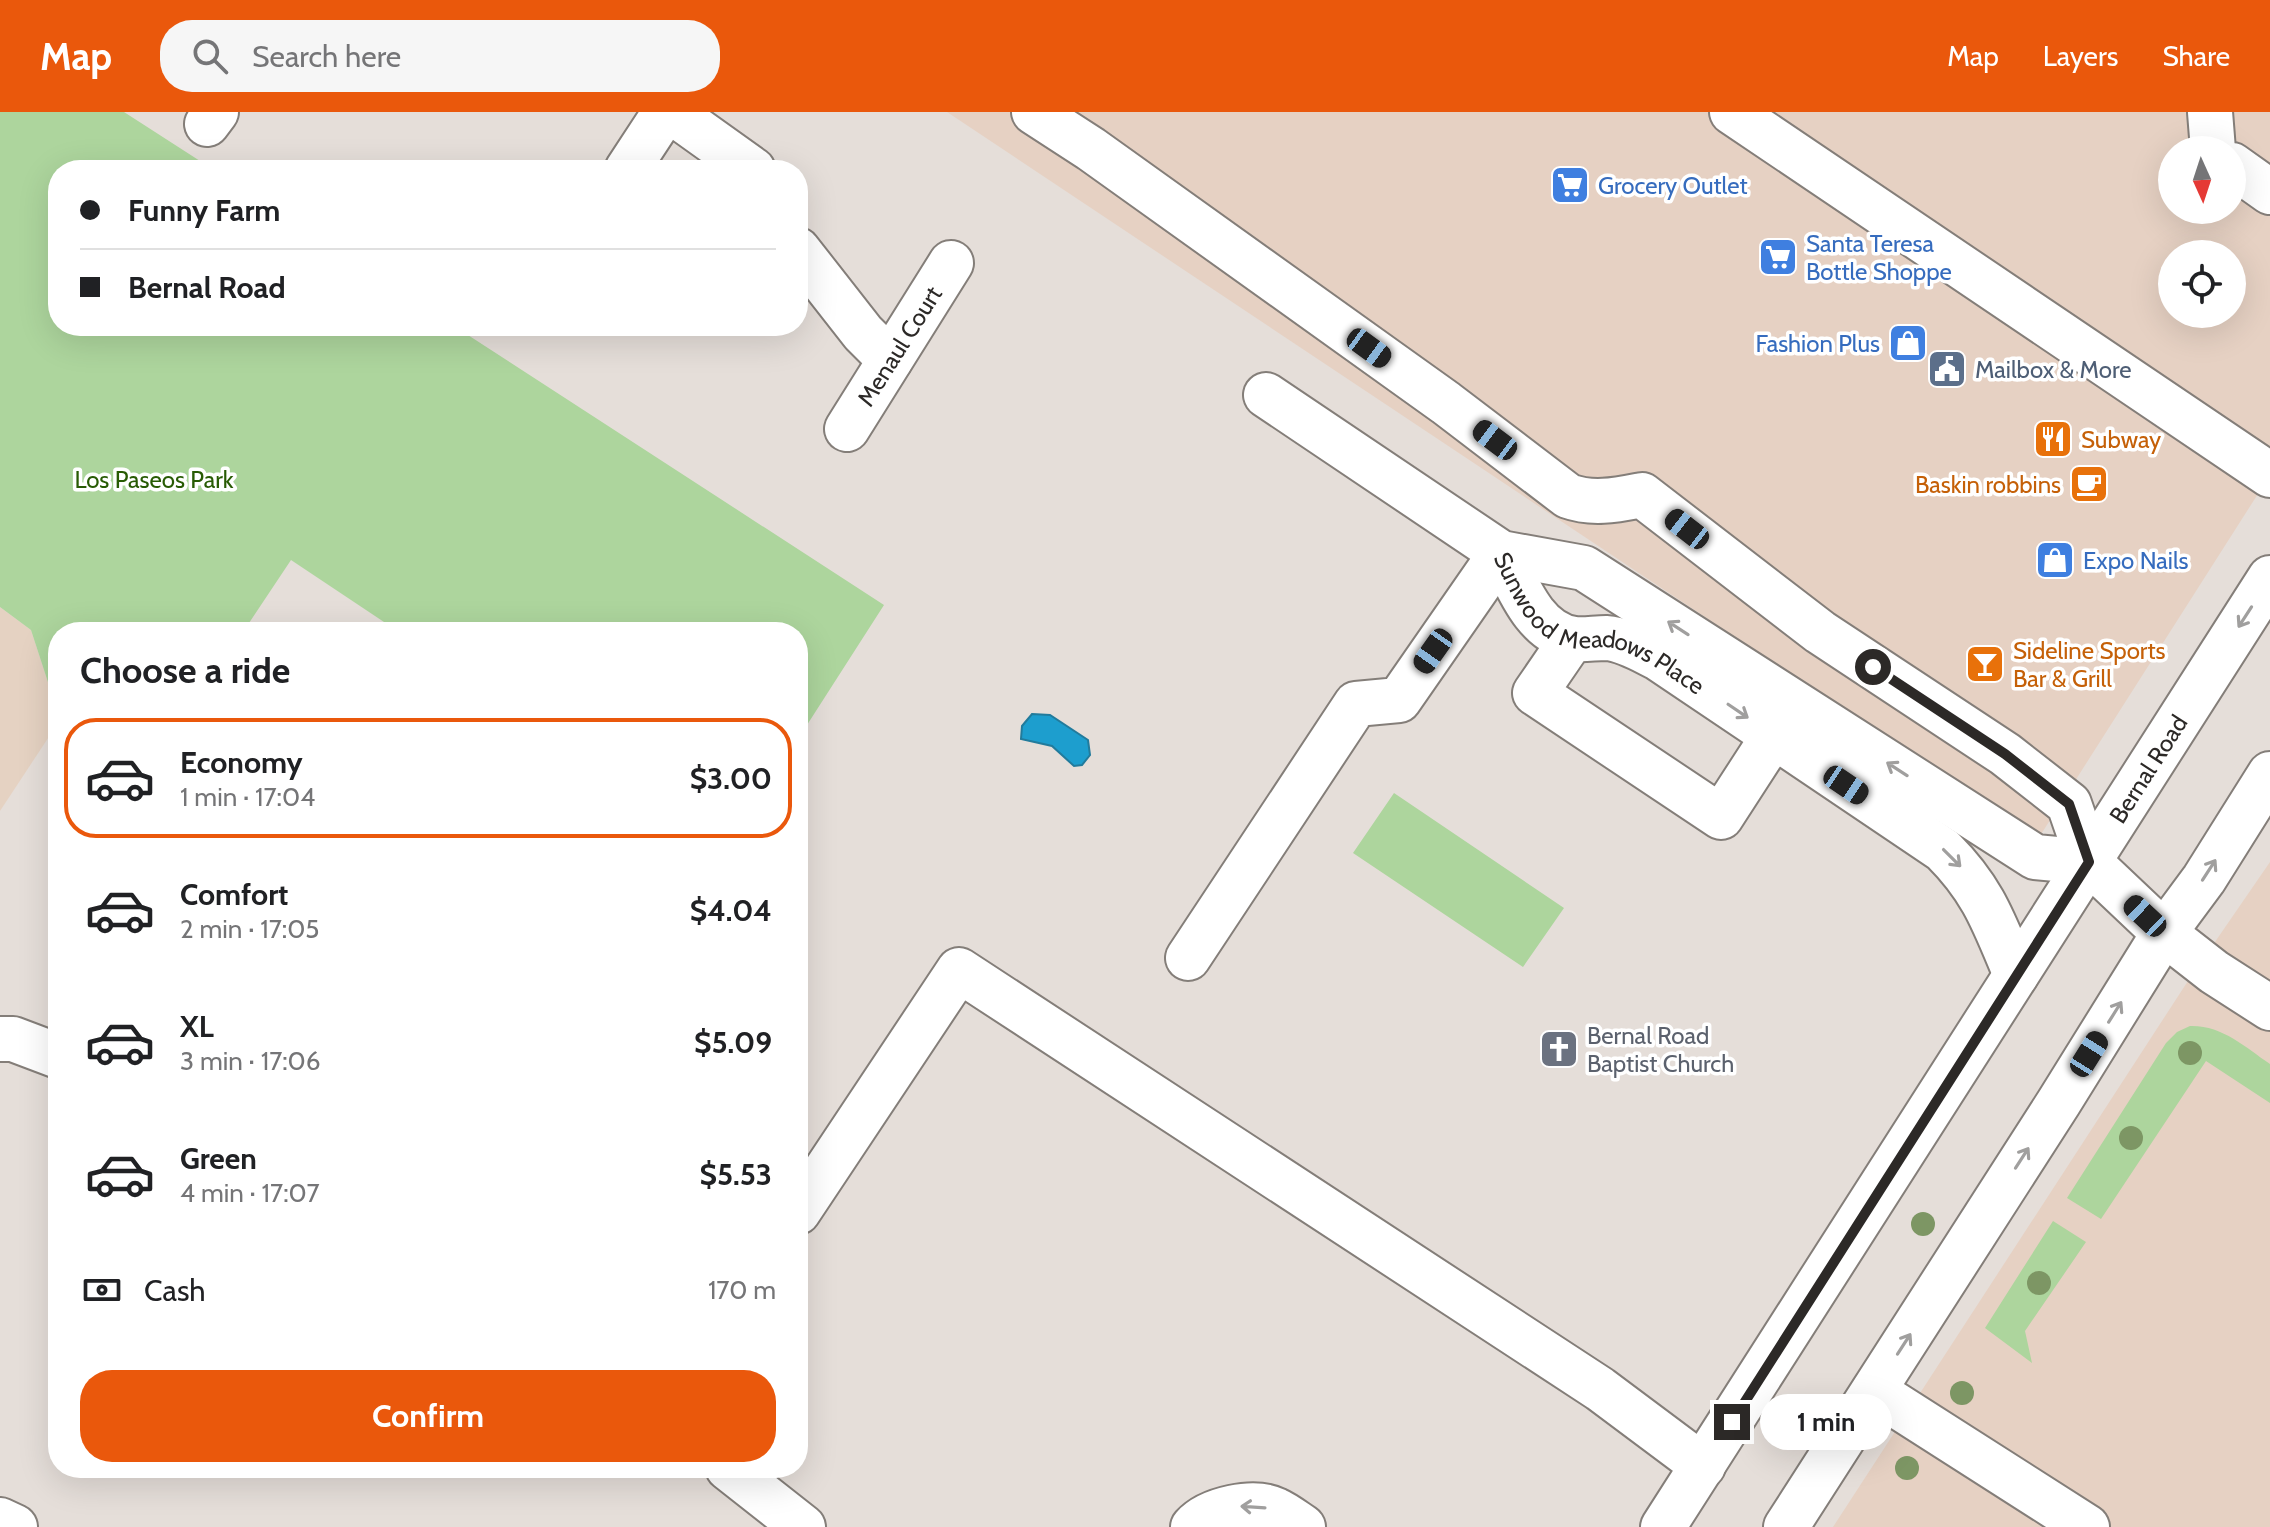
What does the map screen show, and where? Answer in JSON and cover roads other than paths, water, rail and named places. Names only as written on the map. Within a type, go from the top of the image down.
[{"type":"main road","points":[[634,160],[665,112]]},
{"type":"main road","points":[[672,112],[739,160]]},
{"type":"main road","points":[[1034,112],[1091,149],[1433,394],[1568,496],[1582,501],[1606,501],[1642,495],[1820,632],[2005,754],[2069,804],[2089,862],[2164,933],[2214,972],[2270,1008]]},
{"type":"main road","points":[[1732,112],[1781,126],[2270,475]]},
{"type":"main road","points":[[2210,112],[2212,136]]},
{"type":"main road","points":[[2246,175],[2270,192]]},
{"type":"main road","points":[[808,263],[863,333],[890,360]]},
{"type":"main road","name":"Menaul Court","points":[[847,429],[951,263]]},
{"type":"main road","points":[[1188,958],[1356,704],[1399,700],[1501,553],[1266,395]]},
{"type":"main road","name":"Sunwood Meadows Place","points":[[1501,553],[1531,610],[1546,626],[1572,639],[1610,638],[1634,646],[1784,720],[2035,857],[2089,862]]},
{"type":"main road","name":"Sunwood Meadows Place","points":[[1501,553],[1584,568],[1784,720],[1943,850],[1968,875],[1985,903],[2016,975]]},
{"type":"main road","name":"Bernal Road","points":[[1663,1527],[2270,578]]},
{"type":"main road","points":[[1572,639],[1535,693],[1721,817],[1784,720]]},
{"type":"main road","points":[[1786,1527],[2164,933],[2204,879],[2270,774]]},
{"type":"main road","points":[[808,1197],[959,970],[1600,1389],[1703,1466]]},
{"type":"main road","points":[[0,1039],[13,1039],[48,1052]]},
{"type":"main road","points":[[1874,1391],[2087,1527]]},
{"type":"main road","points":[[741,1478],[803,1527]]},
{"type":"main road","points":[[1200,1525],[1236,1506],[1274,1508],[1303,1527]]},
{"type":"main road","points":[[0,1520],[15,1527]]},
{"type":"water","points":[[1032,714],[1050,715],[1088,740],[1090,755],[1082,765],[1074,766],[1052,746],[1021,739],[1022,726]]},
{"type":"place","name":"Grocery Outlet","points":[[1570,185]]},
{"type":"place","name":"Santa Teresa Bottle Shoppe","points":[[1778,257]]},
{"type":"place","name":"Fashion Plus","points":[[1908,343]]},
{"type":"place","name":"Mailbox & More","points":[[1947,369]]},
{"type":"place","name":"Subway","points":[[2053,439]]},
{"type":"place","name":"Baskin robbins","points":[[2089,484]]},
{"type":"place","name":"Expo Nails","points":[[2055,560]]},
{"type":"place","name":"Sideline Sports Bar & Grill","points":[[1985,664]]},
{"type":"place","name":"Bernal Road Baptist Church","points":[[1559,1049]]},
{"type":"park label","name":"Los Paseos Park","points":[[154,479]]}]
